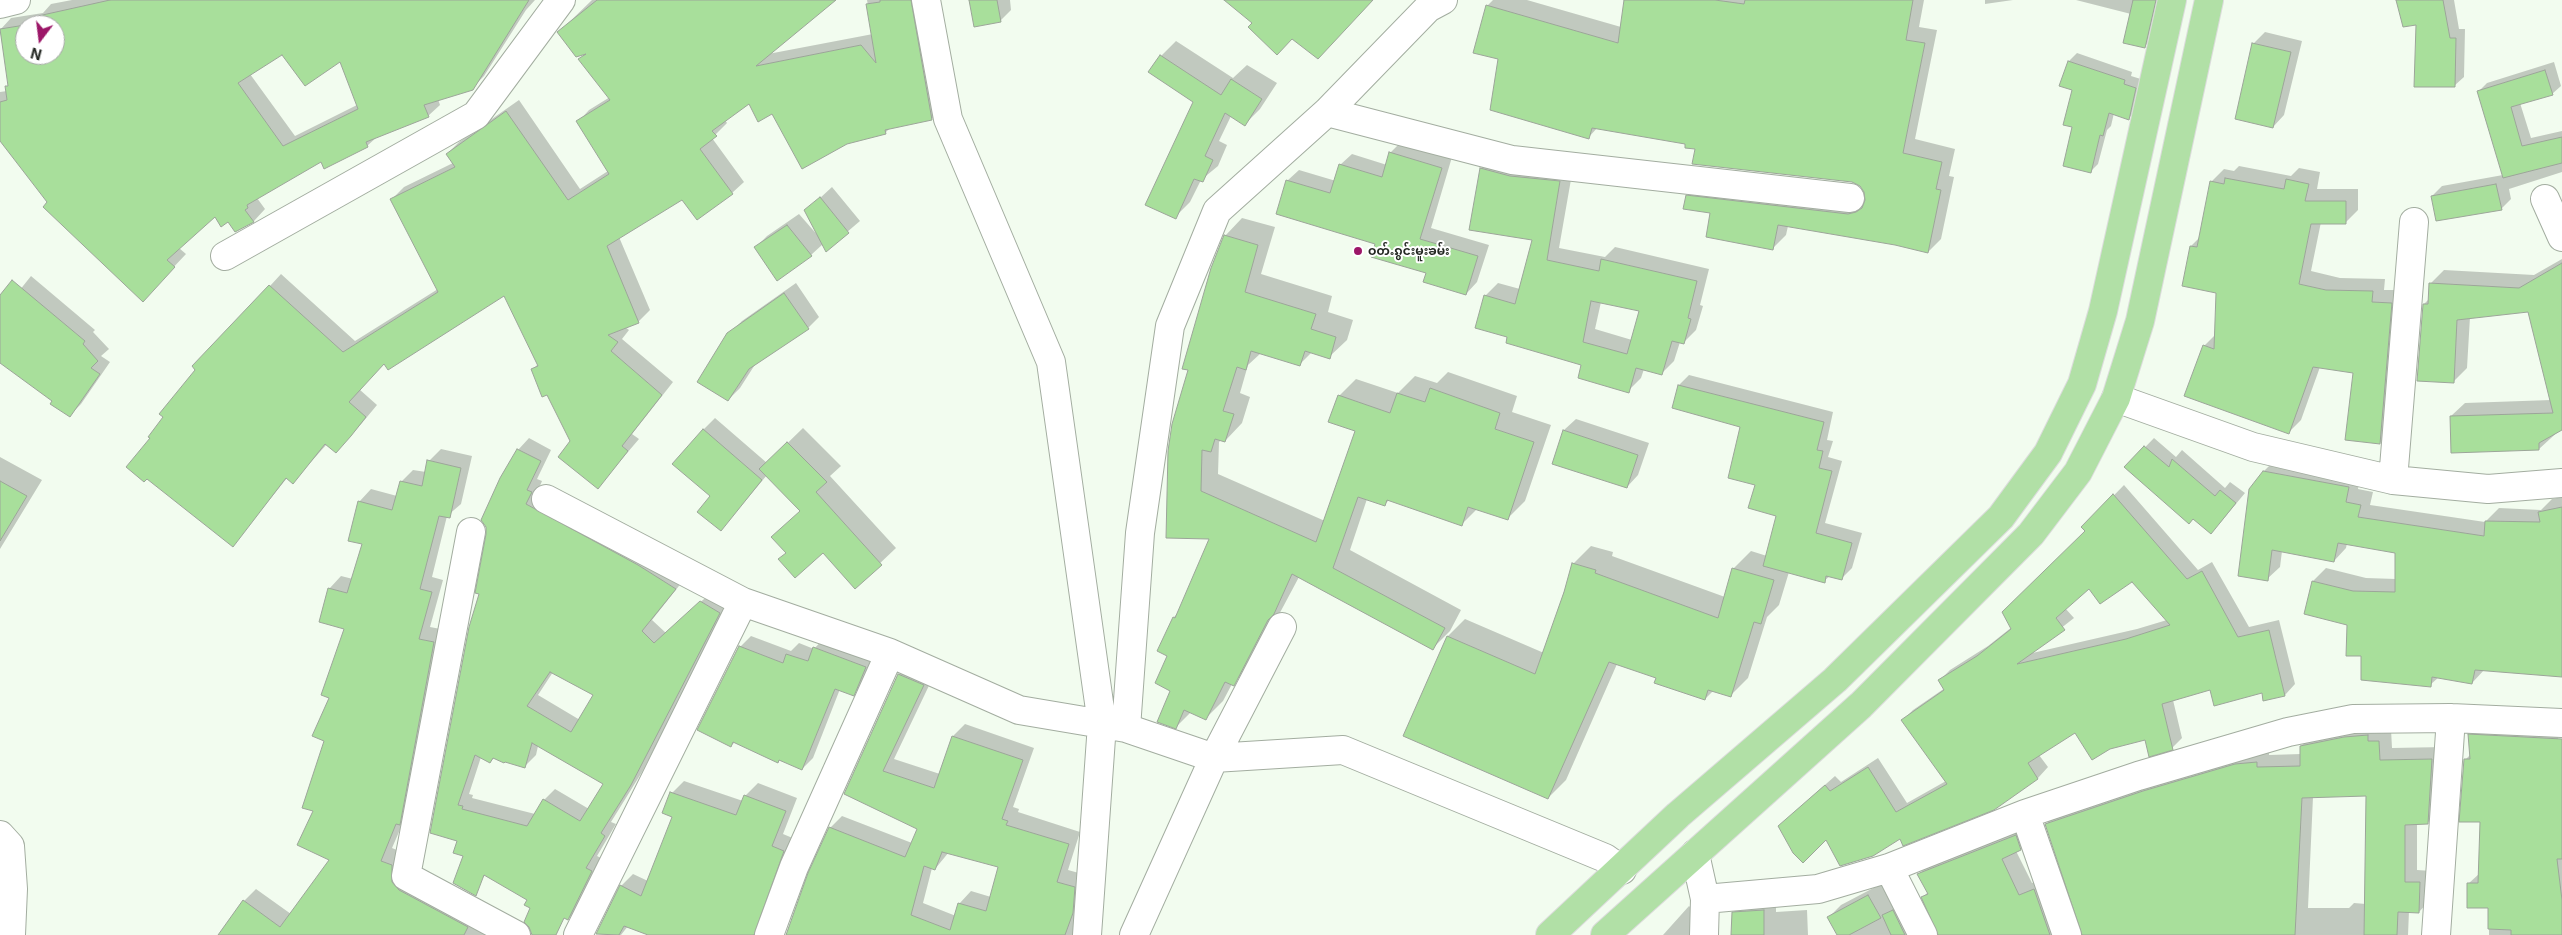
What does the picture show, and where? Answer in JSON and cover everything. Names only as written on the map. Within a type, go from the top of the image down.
[{"type":"highway","points":[[1550,935],[1622,870],[1678,815],[1849,666],[2001,517],[2048,452],[2082,384],[2103,311],[2172,0]]},
{"type":"highway","points":[[1604,935],[1861,705],[2031,534],[2078,472],[2116,398],[2140,321],[2209,0]]},
{"type":"street","points":[[0,4],[16,0]]},
{"type":"street","points":[[225,256],[476,115],[561,0]]},
{"type":"street","points":[[926,0],[948,119],[1051,362],[1114,726]]},
{"type":"street","points":[[1087,935],[1140,533],[1170,326],[1216,211],[1328,112],[1428,8],[1443,0]]},
{"type":"street","points":[[1328,112],[1512,160],[1850,198]]},
{"type":"street","points":[[2545,199],[2562,237]]},
{"type":"street","points":[[2392,480],[2414,222]]},
{"type":"street","points":[[2116,398],[2253,447],[2392,480],[2488,489],[2562,483]]},
{"type":"street","points":[[546,499],[743,602],[890,653],[1019,710],[1114,726],[1214,758],[1343,750],[1605,858],[1622,870]]},
{"type":"street","points":[[471,532],[406,876],[516,935]]},
{"type":"street","points":[[578,935],[743,602]]},
{"type":"street","points":[[1134,935],[1214,758],[1282,627]]},
{"type":"street","points":[[769,935],[794,867],[890,653]]},
{"type":"street","points":[[1705,899],[1818,889],[1889,868],[2025,814],[2138,776],[2288,732],[2353,718],[2451,718],[2562,723]]},
{"type":"street","points":[[2436,935],[2451,718]]},
{"type":"street","points":[[2025,814],[2067,935]]},
{"type":"street","points":[[0,835],[10,846],[13,889],[11,935]]},
{"type":"street","points":[[1695,854],[1705,899],[1704,935]]},
{"type":"street","points":[[1889,868],[1923,935]]},
{"type":"building","points":[[110,0],[529,0],[473,90],[424,105],[429,117],[366,142],[368,147],[324,169],[321,162],[247,205],[248,208],[245,210],[254,222],[235,232],[228,222],[221,227],[215,217],[167,260],[175,267],[143,302],[43,207],[47,202],[0,141],[0,102],[7,100],[5,86],[8,86],[0,29],[15,27],[15,65],[65,65],[65,15],[42,15]],"holes":[[[282,55],[305,86],[340,62],[358,109],[283,146],[238,83]]]},
{"type":"building","points":[[597,0],[836,0],[756,66],[861,45],[876,63],[866,4],[880,2],[880,0],[911,0],[932,120],[885,130],[886,134],[847,144],[802,169],[772,114],[758,122],[749,104],[712,131],[717,136],[700,149],[733,194],[697,220],[682,200],[607,246],[639,323],[608,335],[618,342],[611,351],[662,395],[622,446],[628,451],[598,489],[558,457],[570,441],[547,395],[542,397],[531,369],[538,366],[504,296],[388,370],[384,364],[349,402],[366,417],[351,436],[336,453],[325,444],[293,484],[286,478],[233,547],[147,479],[144,482],[126,467],[150,438],[148,437],[163,417],[159,414],[195,370],[192,366],[269,285],[343,352],[438,292],[390,199],[455,167],[446,154],[506,111],[568,200],[609,174],[576,121],[610,100],[578,59],[586,54],[576,57],[557,32]]},
{"type":"building","points":[[969,0],[997,0],[1001,22],[974,27]]},
{"type":"building","points":[[1224,0],[1373,0],[1318,59],[1292,39],[1277,55],[1248,27],[1252,23]]},
{"type":"building","points":[[1624,0],[1715,0],[1744,4],[1745,0],[1913,0],[1906,40],[1925,43],[1903,153],[1942,162],[1936,189],[1941,190],[1928,253],[1895,245],[1778,225],[1773,250],[1706,237],[1710,213],[1683,209],[1686,195],[1848,214],[1862,208],[1865,200],[1864,192],[1860,186],[1852,182],[1692,164],[1695,149],[1685,148],[1685,144],[1592,128],[1589,139],[1490,110],[1498,59],[1473,53],[1486,5],[1618,43]]},
{"type":"building","points":[[2133,0],[2156,0],[2145,48],[2123,43]]},
{"type":"building","points":[[2396,0],[2443,0],[2450,38],[2456,38],[2455,87],[2414,87],[2416,25],[2403,27]]},
{"type":"building","points":[[2252,43],[2291,52],[2273,128],[2235,119]]},
{"type":"building","points":[[1160,55],[1221,95],[1231,79],[1262,99],[1245,126],[1225,113],[1205,156],[1213,160],[1203,182],[1194,179],[1176,219],[1145,205],[1193,102],[1148,72]]},
{"type":"building","points":[[2068,61],[2125,80],[2124,84],[2136,88],[2129,120],[2109,113],[2103,136],[2100,135],[2091,173],[2063,166],[2072,127],[2063,125],[2072,90],[2059,86]]},
{"type":"building","points":[[2545,70],[2553,95],[2511,107],[2522,146],[2562,137],[2562,163],[2503,178],[2477,91]]},
{"type":"building","points":[[1389,152],[1442,168],[1420,239],[1478,256],[1466,295],[1423,282],[1426,273],[1371,257],[1375,244],[1276,214],[1286,180],[1330,193],[1339,164],[1382,177]]},
{"type":"building","points":[[1480,168],[1510,176],[1560,181],[1547,260],[1599,271],[1601,259],[1697,281],[1688,318],[1691,319],[1684,344],[1672,341],[1662,375],[1636,368],[1629,393],[1578,378],[1581,365],[1506,343],[1507,337],[1475,328],[1484,295],[1515,304],[1532,240],[1469,230]],"holes":[[[1591,301],[1639,311],[1627,354],[1583,342]]]},
{"type":"building","points":[[2225,178],[2284,189],[2286,179],[2309,184],[2305,201],[2346,201],[2346,224],[2311,224],[2299,284],[2326,290],[2373,291],[2372,302],[2392,303],[2380,444],[2345,440],[2353,373],[2313,367],[2289,434],[2184,396],[2203,345],[2214,349],[2216,293],[2182,286],[2190,246],[2197,247],[2210,181],[2224,184]]},
{"type":"building","points":[[2496,184],[2502,210],[2436,221],[2431,196]]},
{"type":"building","points":[[820,197],[849,233],[826,252],[804,210]]},
{"type":"building","points":[[787,225],[812,256],[777,281],[754,247]]},
{"type":"building","points":[[1224,235],[1258,245],[1245,292],[1316,314],[1311,329],[1336,337],[1330,359],[1305,351],[1300,366],[1251,351],[1246,370],[1237,367],[1223,411],[1234,414],[1225,442],[1215,439],[1211,452],[1202,450],[1201,491],[1316,542],[1355,431],[1328,422],[1338,395],[1390,413],[1397,393],[1425,402],[1430,388],[1500,413],[1495,429],[1534,442],[1508,520],[1468,507],[1462,526],[1387,500],[1385,506],[1358,497],[1333,568],[1445,628],[1433,650],[1292,574],[1274,614],[1268,620],[1234,686],[1225,682],[1206,720],[1184,710],[1176,729],[1157,722],[1170,691],[1155,683],[1167,656],[1157,651],[1173,617],[1175,618],[1209,539],[1166,538],[1168,451],[1172,424],[1188,370],[1182,369],[1211,268]]},
{"type":"building","points":[[2562,263],[2562,430],[2539,443],[2539,450],[2451,453],[2450,416],[2553,413],[2528,312],[2457,320],[2454,383],[2417,381],[2423,304],[2428,304],[2429,283],[2519,288]]},
{"type":"building","points":[[12,280],[85,341],[83,344],[98,361],[91,368],[100,374],[70,417],[50,404],[52,401],[0,363],[0,295]]},
{"type":"building","points":[[784,293],[809,329],[749,369],[728,401],[697,382],[727,333]]},
{"type":"building","points":[[1678,385],[1824,422],[1817,450],[1823,451],[1819,468],[1832,471],[1816,533],[1852,543],[1842,580],[1826,576],[1825,583],[1763,566],[1776,516],[1748,508],[1755,485],[1728,478],[1740,427],[1672,408]]},
{"type":"building","points":[[703,429],[762,480],[721,531],[697,512],[710,496],[672,464]]},
{"type":"building","points":[[1563,430],[1638,455],[1627,488],[1552,464]]},
{"type":"building","points":[[787,442],[827,482],[816,492],[882,565],[855,589],[823,553],[795,578],[778,559],[786,553],[771,537],[800,511],[759,469]]},
{"type":"building","points":[[2144,446],[2169,467],[2172,459],[2215,496],[2220,490],[2236,503],[2211,534],[2193,519],[2189,524],[2124,467]]},
{"type":"building","points":[[517,449],[541,461],[527,490],[532,492],[526,504],[638,565],[676,589],[642,631],[654,643],[700,601],[720,613],[631,785],[601,833],[605,836],[586,868],[592,871],[568,920],[564,918],[556,935],[532,935],[529,927],[524,922],[530,908],[524,905],[527,900],[484,875],[476,896],[453,883],[463,856],[453,853],[457,841],[430,833],[469,627],[479,594],[475,593],[486,534],[486,527],[481,520],[500,478]],"holes":[[[550,672],[593,695],[571,732],[527,706]],[[532,743],[603,784],[580,821],[543,799],[527,826],[462,809],[463,806],[458,805],[475,755],[490,763],[493,758],[525,768]]]},
{"type":"building","points":[[427,460],[461,468],[450,518],[439,516],[420,589],[432,592],[419,639],[434,642],[400,825],[396,824],[381,861],[392,865],[392,882],[399,890],[468,927],[464,935],[218,935],[243,900],[280,927],[329,860],[297,845],[313,811],[302,808],[324,741],[312,736],[329,698],[321,695],[344,629],[319,622],[328,588],[347,593],[362,544],[348,541],[358,501],[392,510],[400,481],[422,486]]},
{"type":"building","points":[[2263,471],[2349,487],[2346,502],[2361,505],[2358,517],[2484,536],[2485,521],[2540,522],[2538,512],[2562,507],[2562,677],[2475,670],[2472,684],[2432,677],[2431,687],[2361,680],[2361,656],[2346,656],[2347,625],[2304,614],[2312,581],[2353,591],[2395,592],[2395,553],[2338,543],[2334,562],[2272,550],[2268,581],[2238,576],[2249,489]]},
{"type":"building","points":[[0,481],[27,496],[0,541]]},
{"type":"building","points":[[2113,494],[2187,579],[2202,571],[2238,637],[2269,630],[2285,696],[2263,701],[2262,693],[2214,706],[2210,690],[2162,704],[2173,750],[2149,757],[2145,740],[2110,749],[2092,760],[2075,733],[2028,763],[2038,779],[1994,810],[1903,846],[1900,839],[1873,856],[1840,866],[1826,840],[1803,863],[1793,853],[1778,826],[1825,785],[1830,791],[1868,767],[1896,812],[1947,784],[1901,720],[1944,690],[1938,680],[1977,656],[2011,629],[2002,612],[2085,531],[2081,527]],"holes":[[[2132,582],[2170,625],[2126,639],[2017,664],[2065,630],[2056,618],[2089,589],[2100,604]]]},
{"type":"building","points":[[1572,563],[1596,570],[1595,573],[1718,618],[1732,568],[1774,580],[1761,624],[1754,622],[1731,697],[1708,690],[1705,700],[1654,683],[1656,678],[1609,662],[1548,799],[1403,736],[1447,636],[1535,674],[1564,592]]},
{"type":"building","points":[[739,646],[783,663],[786,654],[808,661],[813,647],[866,667],[854,696],[835,689],[802,770],[779,760],[778,763],[733,742],[731,747],[697,730]]},
{"type":"building","points":[[898,674],[924,685],[883,771],[934,788],[952,736],[1023,760],[1002,819],[1008,821],[1006,825],[1069,844],[1057,882],[1075,887],[1073,913],[1065,935],[786,935],[808,873],[829,827],[905,857],[917,829],[844,794]],"holes":[[[942,852],[998,867],[986,911],[958,903],[950,930],[911,915],[924,866],[935,870]]]},
{"type":"building","points":[[2468,734],[2562,739],[2562,859],[2557,859],[2562,900],[2562,935],[2511,935],[2511,930],[2488,929],[2488,908],[2467,908],[2467,883],[2478,883],[2480,822],[2459,822],[2464,759],[2470,759]]},
{"type":"building","points":[[2368,735],[2368,741],[2379,741],[2380,760],[2432,759],[2428,824],[2405,825],[2405,882],[2420,882],[2419,913],[2398,912],[2397,935],[2364,935],[2366,796],[2302,798],[2295,935],[2082,935],[2045,824],[2143,791],[2235,764],[2257,762],[2257,767],[2300,766],[2300,746],[2344,737]]},
{"type":"building","points":[[670,792],[736,815],[744,795],[786,811],[772,846],[784,851],[754,935],[648,935],[624,926],[619,935],[596,934],[620,885],[641,896],[672,817],[662,813]]},
{"type":"building","points":[[2016,835],[2021,850],[2002,859],[2019,895],[2034,889],[2050,935],[1938,935],[1921,897],[1928,894],[1917,874]]},
{"type":"building","points":[[1868,895],[1881,918],[1849,935],[1837,935],[1827,917]]},
{"type":"building","points":[[1764,910],[1764,935],[1731,935],[1732,912]]},
{"type":"building","points":[[1893,910],[1905,935],[1891,935],[1882,915]]},
{"type":"place","name":"ဝတ်ႉၵွင်းမူးၶမ်း","points":[[1358,251]]}]
